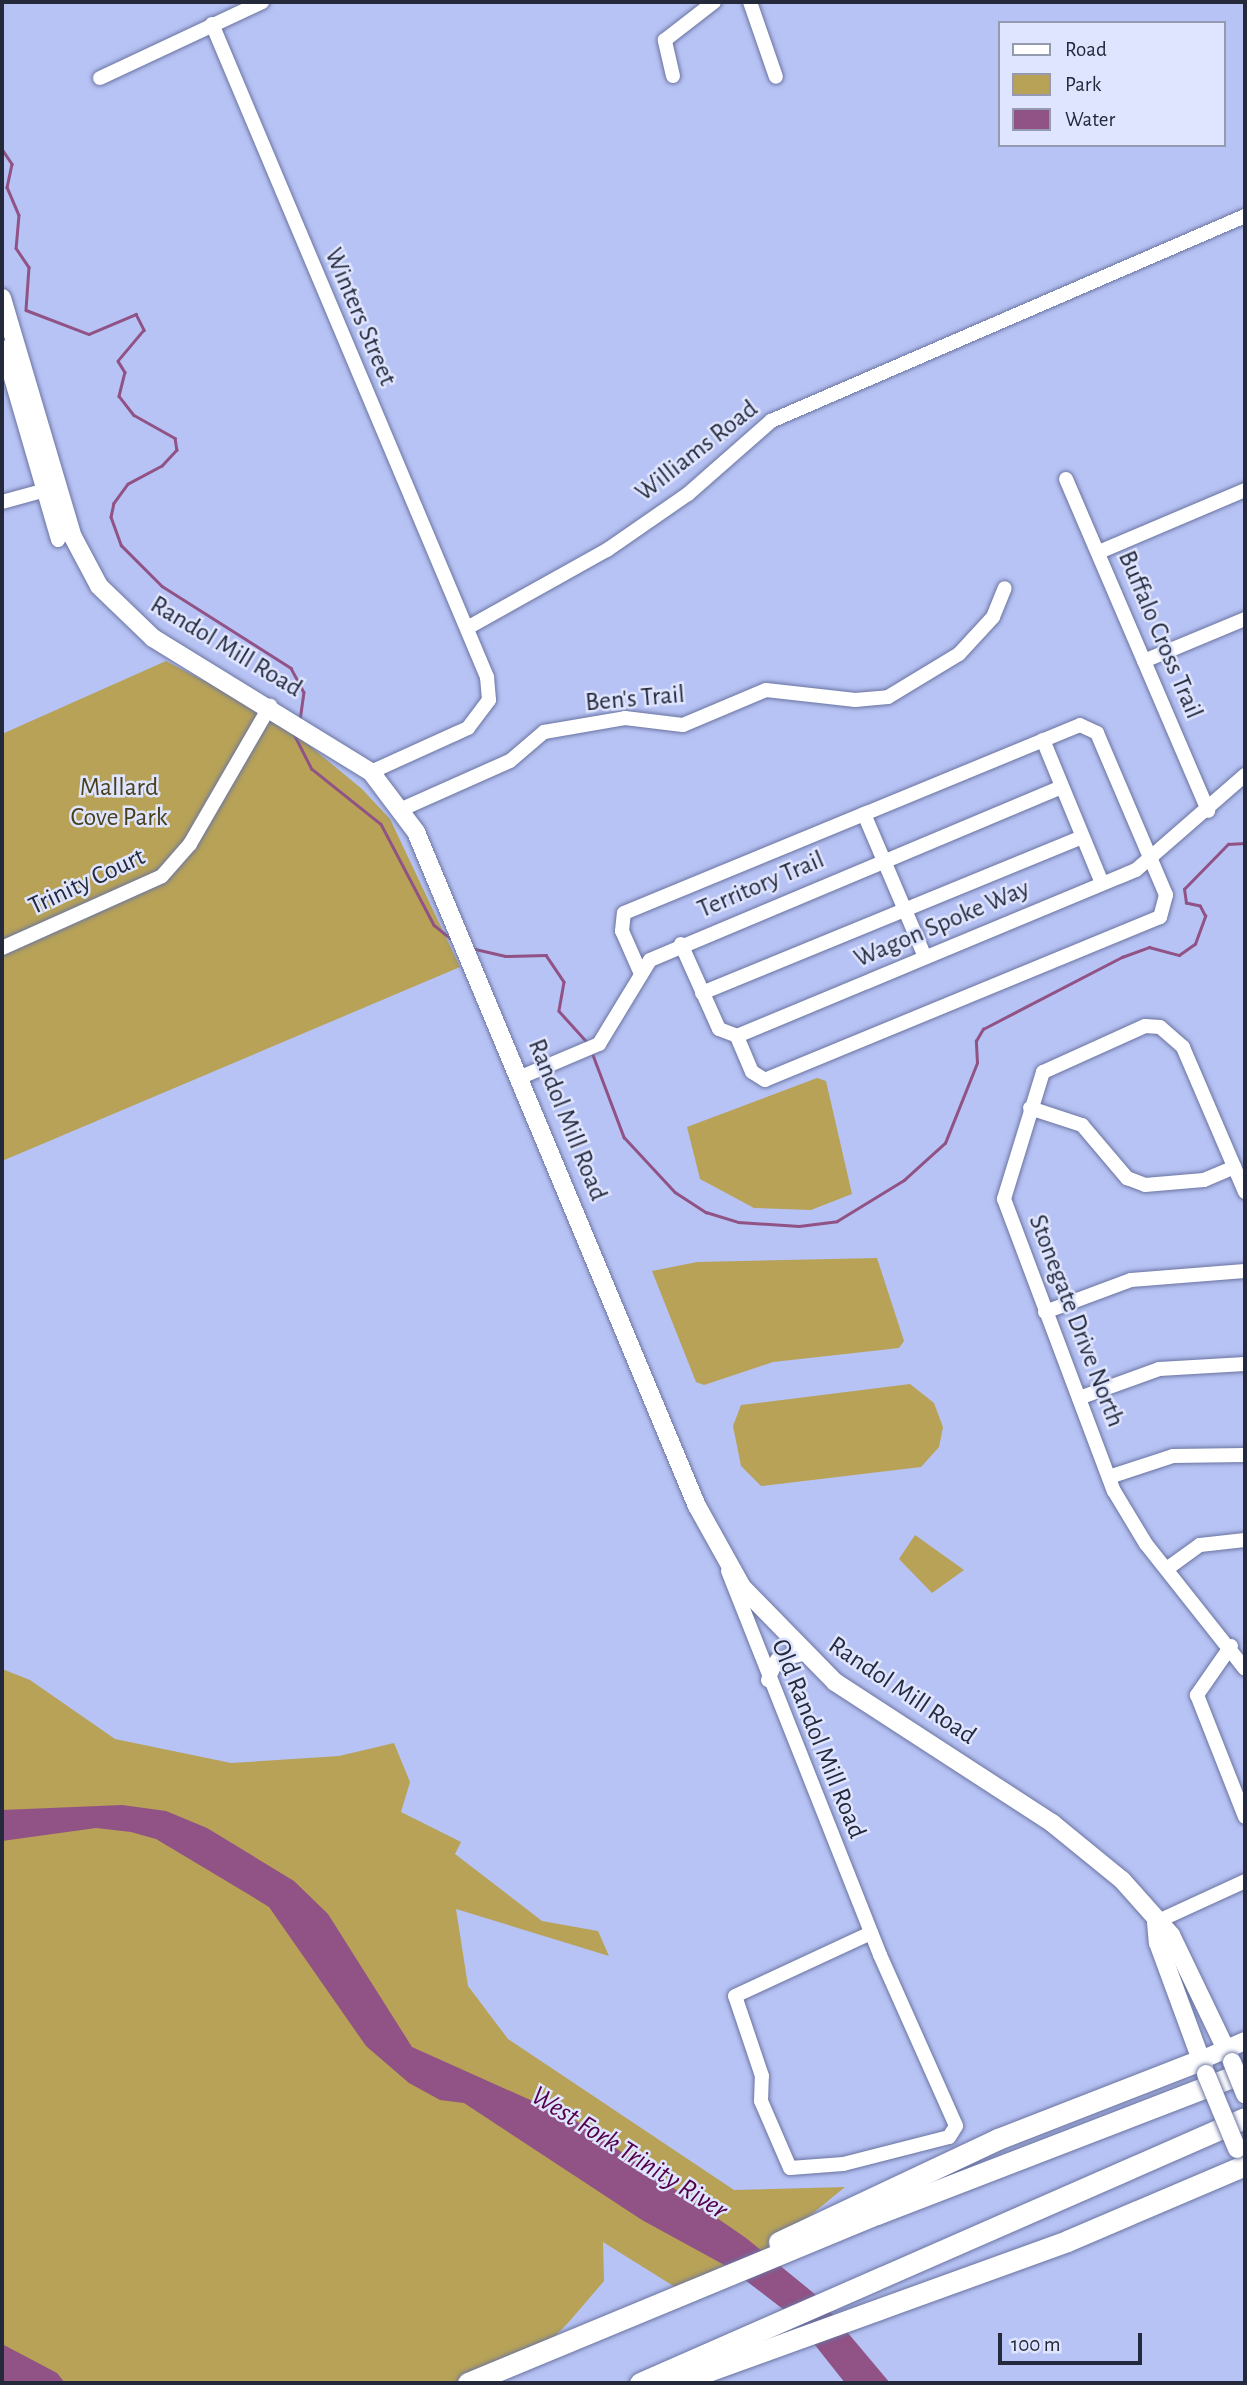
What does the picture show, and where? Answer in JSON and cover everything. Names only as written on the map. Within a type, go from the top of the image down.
[{"type":"highway","points":[[836,2222],[1235,2061]]},
{"type":"highway","points":[[468,2383],[664,2302],[836,2222],[998,2139],[1204,2067]]},
{"type":"highway","points":[[640,2383],[874,2285],[1245,2118]]},
{"type":"highway","points":[[675,2383],[885,2308],[1243,2163]]},
{"type":"main road","name":"Randol Mill Road","points":[[2,298],[7,331],[51,488],[87,568],[111,601],[153,638],[310,729],[371,772],[402,809],[433,865],[726,1563],[802,1654],[1078,1842],[1156,1922],[1188,1963],[1235,2061],[1245,2095]]},
{"type":"main road","points":[[1156,1922],[1158,1943],[1243,2163]]},
{"type":"main road","points":[[1204,2067],[1235,2061],[1245,2041]]},
{"type":"street","points":[[100,78],[262,2]]},
{"type":"street","points":[[673,76],[665,62],[665,40],[713,2]]},
{"type":"street","points":[[750,2],[776,77]]},
{"type":"street","name":"Winters Street","points":[[212,24],[469,627]]},
{"type":"street","name":"Williams Road","points":[[469,627],[607,550],[688,494],[771,421],[1245,216]]},
{"type":"street","name":"Randol Mill Road","points":[[2,347],[51,488],[58,540]]},
{"type":"street","name":"Buffalo Cross Trail","points":[[1066,479],[1208,811]]},
{"type":"street","points":[[2,502],[51,488]]},
{"type":"street","points":[[1098,552],[1245,490]]},
{"type":"street","name":"Ben's Trail","points":[[402,809],[510,761],[544,732],[625,719],[683,725],[766,690],[855,700],[888,696],[959,654],[993,617],[1005,588]]},
{"type":"street","points":[[1144,661],[1245,619]]},
{"type":"street","points":[[371,772],[448,739],[483,715],[487,677],[469,627]]},
{"type":"street","name":"Trinity Court","points":[[2,948],[162,876],[190,844],[270,706]]},
{"type":"street","points":[[641,974],[622,930],[624,914],[1080,725],[1097,733],[1166,895],[1160,917],[765,1080],[752,1072],[737,1036],[719,1029],[681,944]]},
{"type":"street","points":[[1043,740],[1102,883]]},
{"type":"street","name":"Wagon Spoke Way","points":[[737,1036],[1102,883],[1150,859],[1208,811],[1245,775]]},
{"type":"street","name":"Territory Trail","points":[[522,1077],[599,1044],[650,960],[681,944],[1061,787]]},
{"type":"street","points":[[864,814],[925,957]]},
{"type":"street","points":[[702,993],[1082,837]]},
{"type":"street","name":"Stonegate Drive North","points":[[1234,1167],[1183,1047],[1154,1026],[1052,1064],[1030,1108],[1004,1199],[1109,1477],[1135,1529],[1231,1646],[1245,1668]]},
{"type":"street","points":[[1030,1108],[1082,1125],[1127,1178],[1145,1185],[1193,1182],[1234,1167],[1245,1192]]},
{"type":"street","points":[[1045,1312],[1131,1280],[1245,1271]]},
{"type":"street","points":[[1079,1398],[1159,1369],[1245,1364]]},
{"type":"street","points":[[1109,1477],[1173,1457],[1245,1455]]},
{"type":"street","points":[[1168,1568],[1200,1545],[1245,1540]]},
{"type":"street","name":"Old Randol Mill Road","points":[[726,1563],[768,1681],[955,2132],[842,2164],[790,2168],[761,2101],[762,2076],[735,1996],[871,1933]]},
{"type":"street","points":[[1231,1646],[1197,1695],[1245,1817]]},
{"type":"street","points":[[768,1681],[776,1660],[802,1654]]},
{"type":"street","points":[[1156,1922],[1245,1881]]},
{"type":"green space","name":"Mallard Cove Park","points":[[166,661],[276,718],[362,789],[390,819],[460,967],[2,1161],[2,734]]},
{"type":"green space","points":[[817,1078],[826,1081],[852,1194],[811,1210],[754,1208],[700,1179],[687,1127]]},
{"type":"green space","points":[[877,1258],[904,1341],[899,1348],[773,1362],[704,1385],[696,1382],[652,1271],[697,1262]]},
{"type":"green space","points":[[910,1384],[934,1403],[943,1427],[939,1447],[921,1467],[761,1486],[741,1466],[733,1426],[741,1405]]},
{"type":"green space","points":[[915,1535],[964,1570],[932,1593],[899,1559]]},
{"type":"green space","points":[[2,1669],[30,1680],[115,1739],[231,1763],[339,1756],[394,1743],[410,1782],[401,1812],[461,1842],[455,1854],[542,1921],[598,1931],[609,1956],[456,1909],[468,1986],[508,2039],[734,2190],[845,2187],[729,2282],[691,2297],[603,2242],[604,2281],[568,2323],[535,2356],[474,2383],[2,2383]]},
{"type":"water","points":[[122,1805],[166,1811],[207,1828],[294,1881],[328,1914],[412,2047],[575,2120],[746,2238],[816,2295],[890,2383],[845,2383],[792,2316],[728,2267],[642,2220],[464,2103],[440,2100],[409,2083],[366,2046],[269,1907],[248,1894],[156,1839],[131,1832],[96,1828],[2,1841],[2,1810]]},
{"type":"water","points":[[2,2344],[57,2373],[65,2383],[2,2383]]},
{"type":"waterway","points":[[2,149],[12,164],[7,187],[19,215],[16,248],[29,267],[26,310],[89,334],[136,314],[144,330],[118,361],[125,372],[119,396],[134,415],[175,438],[177,450],[162,466],[128,484],[114,503],[111,517],[121,545],[162,586],[291,668],[304,692],[300,722]]},
{"type":"waterway","points":[[294,734],[312,769],[381,824],[434,925],[454,941]]},
{"type":"waterway","points":[[593,1055],[624,1137],[675,1192],[706,1212],[738,1222],[799,1226],[837,1221],[904,1180],[945,1143],[977,1063],[976,1041],[983,1029],[1122,957],[1149,947],[1179,955],[1195,944],[1205,916],[1200,906],[1186,903],[1184,889],[1228,844],[1245,843]]},
{"type":"waterway","points":[[471,948],[505,956],[546,955],[564,982],[559,1011],[588,1043]]},
{"type":"water label","name":"West Fork Trinity River","points":[[629,2153]]}]
